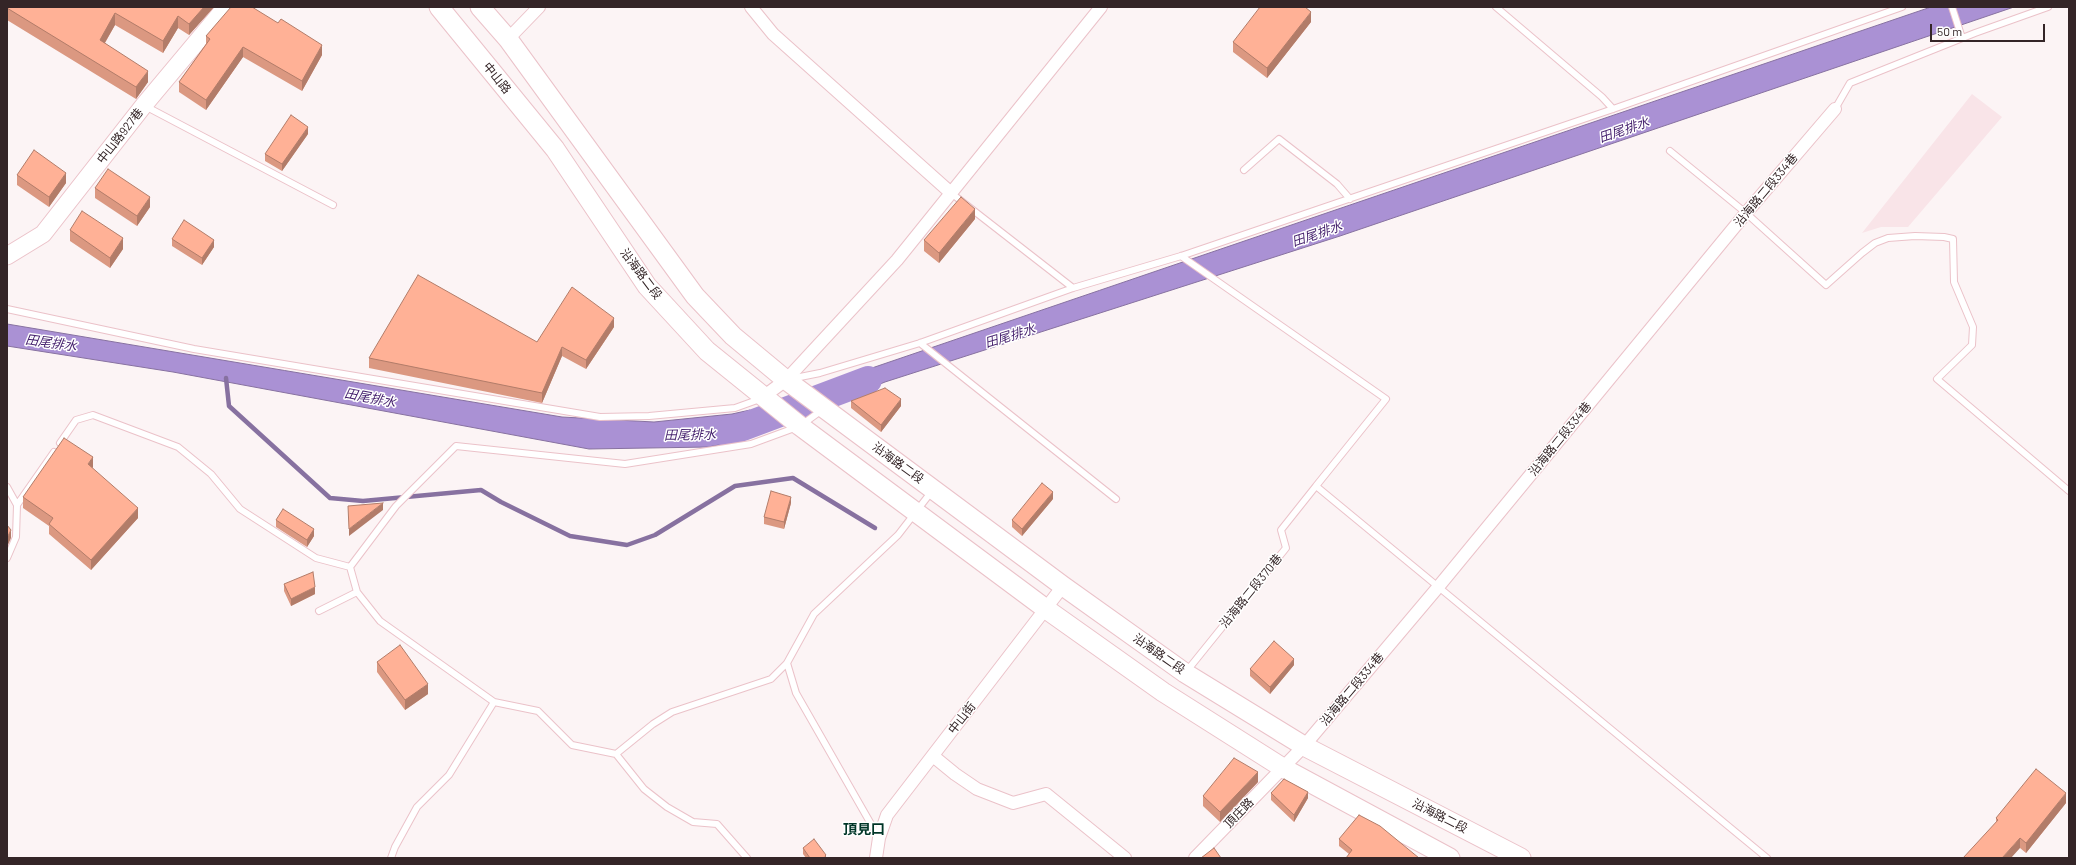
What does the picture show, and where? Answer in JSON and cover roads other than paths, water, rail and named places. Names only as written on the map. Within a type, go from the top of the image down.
[{"type":"main road","name":"中山路","points":[[439,7],[555,149]]},
{"type":"main road","points":[[480,7],[508,39],[695,296],[733,336],[786,380]]},
{"type":"main road","name":"沿海路二段","points":[[555,149],[647,286],[707,351],[800,426]]},
{"type":"main road","name":"沿海路二段","points":[[786,380],[1063,586],[1185,673],[1304,746],[1521,858]]},
{"type":"main road","points":[[800,426],[1046,609],[1163,692],[1283,768],[1450,858]]},
{"type":"street","name":"中山路927巷","points":[[7,256],[43,234],[144,105],[226,7]]},
{"type":"street","points":[[508,39],[539,7]]},
{"type":"street","points":[[751,7],[773,34],[951,193]]},
{"type":"street","points":[[764,397],[786,380],[897,260],[1101,7]]},
{"type":"street","name":"沿海路二段334巷","points":[[1283,768],[1304,746],[1439,586],[1746,213],[1835,109]]},
{"type":"street","name":"中山街","points":[[876,858],[879,838],[887,815],[1063,586]]},
{"type":"street","points":[[933,756],[955,774],[977,789],[1012,803],[1046,794],[1125,858]]},
{"type":"street","name":"頂庄路","points":[[1196,858],[1283,768]]},
{"type":"lane","points":[[1496,7],[1613,108]]},
{"type":"lane","points":[[1884,7],[1890,12]]},
{"type":"lane","points":[[786,380],[820,372],[920,343],[1073,288],[1181,256],[1350,199],[1902,7]]},
{"type":"lane","points":[[1952,7],[1962,38]]},
{"type":"lane","points":[[1835,109],[1850,83],[1962,38],[2048,7]]},
{"type":"lane","points":[[144,105],[333,205]]},
{"type":"lane","points":[[1244,170],[1279,139],[1337,184],[1350,199]]},
{"type":"lane","points":[[1670,151],[1746,213],[1826,285],[1875,243],[1888,238],[1915,236],[1944,237],[1953,239],[1954,282],[1973,326],[1972,345],[1937,379],[2069,491]]},
{"type":"lane","points":[[951,193],[1073,288]]},
{"type":"lane","points":[[1181,256],[1386,399],[1316,486],[1767,858]]},
{"type":"lane","points":[[7,309],[194,349],[600,417],[649,416],[735,408],[764,397]]},
{"type":"lane","points":[[920,343],[1116,500]]},
{"type":"lane","points":[[350,567],[396,506],[456,446],[625,464],[751,444],[800,426],[824,409]]},
{"type":"lane","points":[[17,505],[76,420],[93,415],[178,447],[211,474],[240,509],[316,558],[350,567]]},
{"type":"lane","name":"沿海路二段370巷","points":[[1185,673],[1286,548],[1281,530],[1316,486]]},
{"type":"lane","points":[[7,488],[17,505],[16,537],[7,558]]},
{"type":"lane","points":[[616,754],[653,724],[672,712],[771,679],[787,663],[814,614],[898,535],[933,490]]},
{"type":"lane","points":[[350,567],[357,592],[380,621],[494,702],[538,711],[572,745],[616,754],[644,789],[667,807],[693,822],[717,824],[747,858]]},
{"type":"lane","points":[[319,611],[357,592]]},
{"type":"lane","points":[[787,663],[796,693],[879,838]]},
{"type":"lane","points":[[391,858],[395,847],[417,807],[449,775],[494,702]]},
{"type":"water","points":[[1931,7],[2014,7],[1340,236],[885,382],[841,400],[822,385]]},
{"type":"water","points":[[7,324],[562,417],[654,422],[732,414],[750,410],[771,426],[740,441],[708,447],[589,449],[173,372],[7,346]]},
{"type":"waterway","points":[[226,378],[229,406],[330,498],[363,501],[481,490],[501,502],[570,536],[627,545],[655,535],[735,486],[793,478],[875,528]]},
{"type":"waterway","name":"田尾排水","points":[[727,433],[868,380]]},
{"type":"district","name":"頂見口","points":[[864,829]]}]
